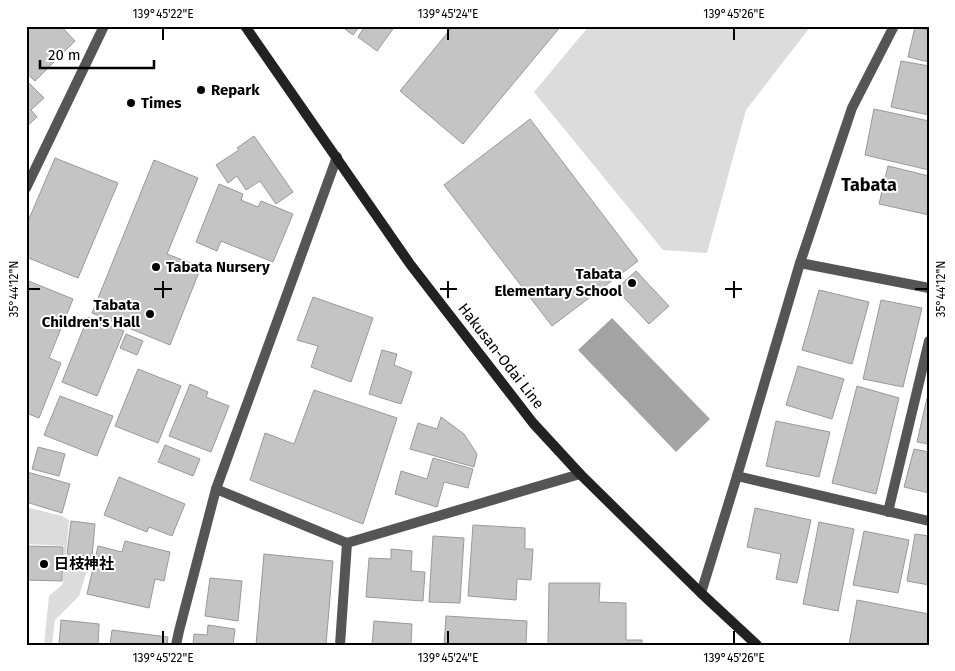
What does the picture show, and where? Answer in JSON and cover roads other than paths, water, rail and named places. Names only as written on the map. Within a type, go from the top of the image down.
[{"type":"main road","name":"Hakusan-Odai Line","points":[[245,26],[410,264],[533,423],[580,474],[701,593],[757,645]]},
{"type":"street","points":[[701,593],[800,263],[852,108],[894,26]]},
{"type":"street","points":[[26,188],[103,27]]},
{"type":"street","points":[[176,645],[216,490],[254,381],[337,157]]},
{"type":"street","points":[[800,263],[929,288]]},
{"type":"street","points":[[888,512],[929,341]]},
{"type":"street","points":[[216,490],[348,543],[580,474]]},
{"type":"street","points":[[737,476],[929,520]]},
{"type":"street","points":[[340,645],[348,543]]},
{"type":"place","name":"Repark","points":[[201,90]]},
{"type":"place","name":"Times","points":[[131,103]]},
{"type":"place","name":"Tabata Nursery","points":[[156,267]]},
{"type":"place","name":"Tabata Elementary School","points":[[632,283]]},
{"type":"place","name":"Tabata Children's Hall","points":[[150,314]]},
{"type":"place","name":"日枝神社","points":[[44,564]]},
{"type":"district","name":"Tabata","points":[[869,185]]}]
